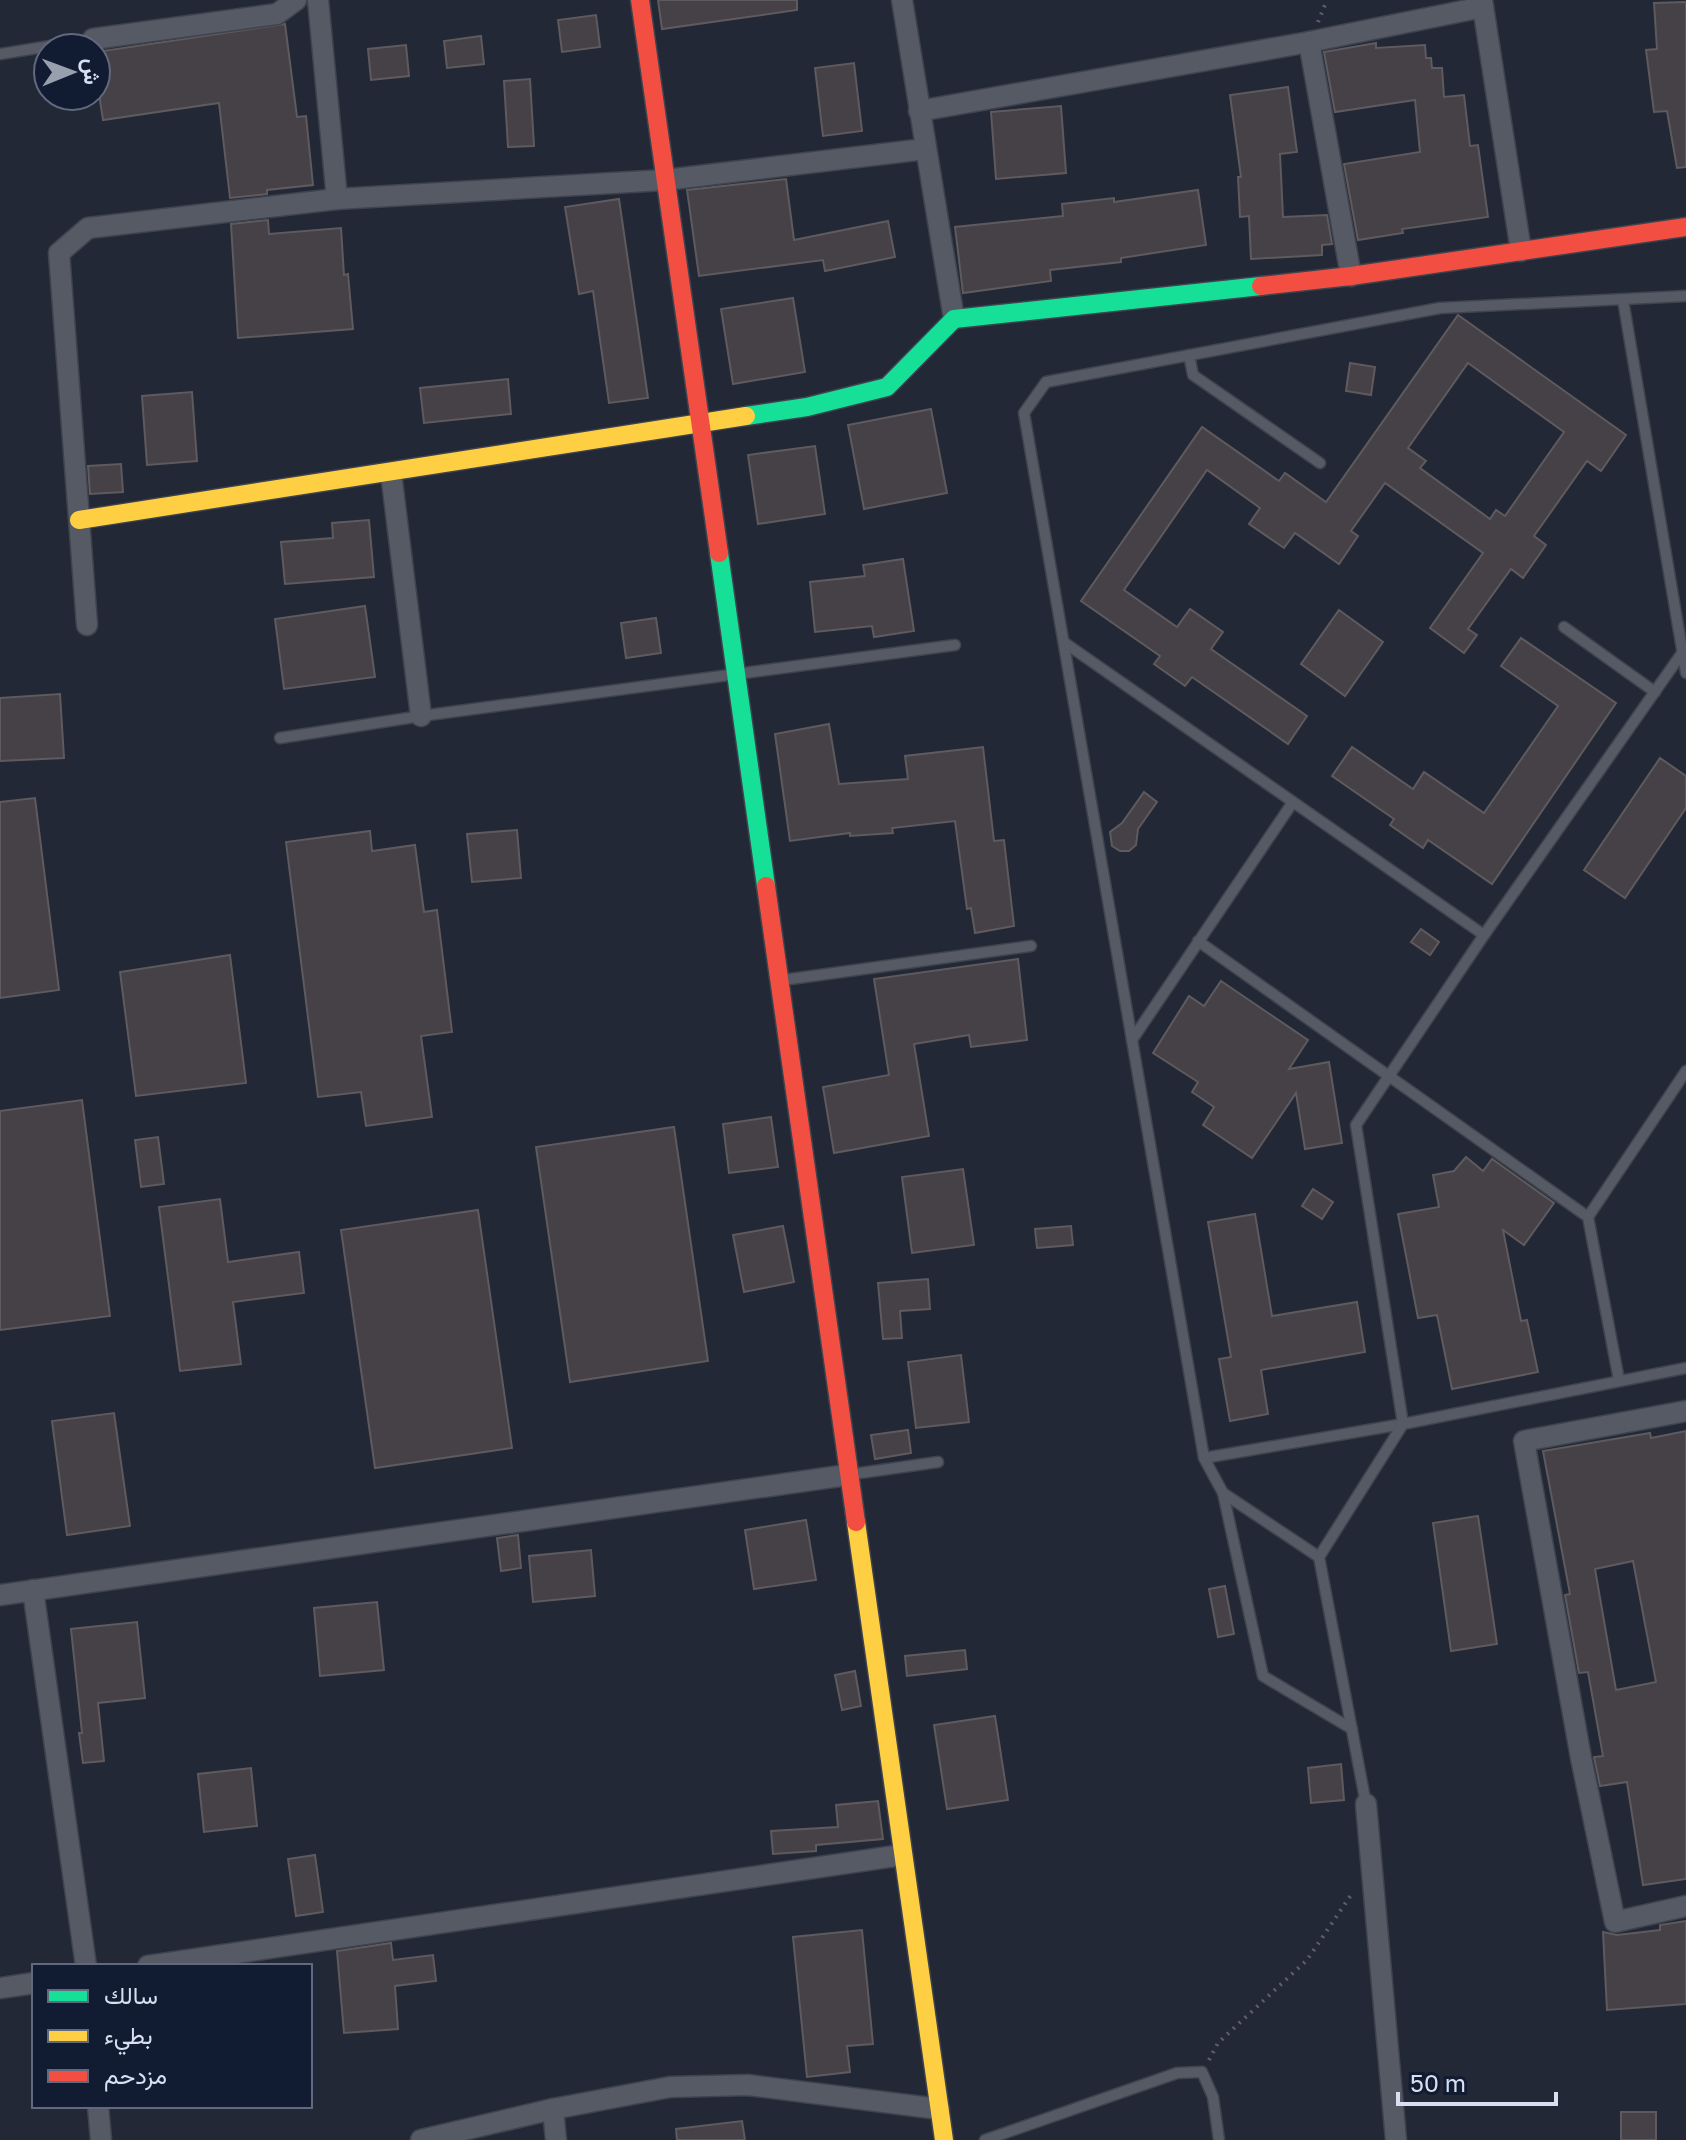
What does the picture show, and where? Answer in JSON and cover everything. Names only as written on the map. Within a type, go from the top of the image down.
[{"type":"street","points":[[112,36],[277,14],[296,0]]},
{"type":"street","points":[[318,0],[337,199]]},
{"type":"street","points":[[640,0],[847,1475],[944,2140]]},
{"type":"street","points":[[902,0],[954,319]]},
{"type":"street","points":[[919,111],[1309,42],[1482,4],[1521,251]]},
{"type":"street","points":[[1309,42],[1351,276]]},
{"type":"street","points":[[87,625],[59,253],[88,228],[337,199],[665,180],[925,149]]},
{"type":"street","points":[[79,520],[807,407],[887,387],[954,319],[1351,276],[1686,227]]},
{"type":"street","points":[[391,473],[421,716]]},
{"type":"street","points":[[1686,1411],[1524,1441],[1581,1758],[1615,1922],[1686,1906]]},
{"type":"street","points":[[0,1595],[847,1475]]},
{"type":"street","points":[[33,1590],[86,1964]]},
{"type":"street","points":[[1366,1804],[1396,2140]]},
{"type":"street","points":[[162,1964],[902,1855]]},
{"type":"street","points":[[0,1988],[32,1983]]},
{"type":"street","points":[[421,2140],[553,2109],[670,2087],[748,2085],[939,2109]]},
{"type":"street","points":[[98,2108],[101,2140]]},
{"type":"street","points":[[553,2109],[556,2140]]},
{"type":"lane","points":[[0,54],[32,49]]},
{"type":"lane","points":[[1352,1729],[1263,1676],[1223,1493],[1204,1458],[1024,413],[1046,382],[1440,308],[1686,296]]},
{"type":"lane","points":[[1623,300],[1686,673]]},
{"type":"lane","points":[[1189,355],[1193,375],[1320,463]]},
{"type":"lane","points":[[1564,627],[1655,692]]},
{"type":"lane","points":[[1065,643],[1484,935]]},
{"type":"lane","points":[[280,738],[421,716],[955,645]]},
{"type":"lane","points":[[1366,1804],[1319,1557],[1403,1424],[1356,1125],[1484,935],[1682,653]]},
{"type":"lane","points":[[1132,1040],[1293,802]]},
{"type":"lane","points":[[1198,941],[1588,1217],[1619,1380]]},
{"type":"lane","points":[[777,981],[1031,946]]},
{"type":"lane","points":[[1588,1217],[1686,1071]]},
{"type":"lane","points":[[1204,1458],[1403,1424],[1686,1368]]},
{"type":"lane","points":[[847,1475],[938,1462]]},
{"type":"lane","points":[[1223,1493],[1319,1557]]},
{"type":"lane","points":[[985,2140],[1177,2073],[1202,2072],[1213,2097],[1219,2140]]},
{"type":"path","points":[[1202,2072],[1218,2043],[1307,1960],[1345,1902],[1372,1868]]},
{"type":"building","points":[[658,0],[797,0],[797,10],[662,29]]},
{"type":"building","points":[[1686,2],[1686,167],[1677,168],[1667,111],[1654,112],[1646,50],[1657,49],[1654,3]]},
{"type":"building","points":[[596,15],[600,47],[562,52],[558,20]]},
{"type":"building","points":[[285,24],[297,117],[306,116],[313,185],[230,198],[219,103],[103,120],[102,112],[112,112],[112,50]]},
{"type":"building","points":[[481,36],[484,64],[447,68],[444,41]]},
{"type":"building","points":[[1376,43],[1376,48],[1425,45],[1426,58],[1431,58],[1432,68],[1442,68],[1444,97],[1464,95],[1470,146],[1478,145],[1488,217],[1402,229],[1403,233],[1358,240],[1344,164],[1420,152],[1415,100],[1335,112],[1324,52]]},
{"type":"building","points":[[406,45],[409,76],[371,80],[368,49]]},
{"type":"building","points":[[854,63],[862,131],[823,136],[815,68]]},
{"type":"building","points":[[530,79],[534,146],[508,147],[504,81]]},
{"type":"building","points":[[1288,87],[1297,152],[1280,154],[1283,217],[1327,215],[1332,244],[1322,245],[1322,255],[1251,259],[1249,216],[1240,217],[1238,177],[1241,177],[1230,95]]},
{"type":"building","points":[[1061,106],[1066,173],[996,179],[991,112]]},
{"type":"building","points":[[786,179],[794,240],[888,221],[895,257],[825,271],[823,260],[699,276],[687,190]]},
{"type":"building","points":[[1198,190],[1206,245],[1121,258],[1121,262],[1050,270],[1051,281],[963,293],[955,227],[1063,216],[1062,204],[1114,198],[1114,202]]},
{"type":"building","points":[[619,199],[648,398],[609,403],[593,291],[579,294],[565,207]]},
{"type":"building","points":[[268,220],[269,234],[341,228],[344,275],[348,274],[353,329],[238,338],[231,224]]},
{"type":"building","points":[[793,298],[805,372],[733,384],[721,309]]},
{"type":"building","points":[[1458,315],[1626,435],[1601,471],[1587,461],[1534,536],[1546,545],[1523,578],[1511,569],[1468,629],[1477,635],[1464,653],[1430,628],[1483,553],[1385,483],[1351,531],[1358,536],[1339,564],[1295,533],[1284,548],[1249,524],[1260,508],[1207,470],[1124,590],[1177,627],[1190,609],[1223,632],[1211,649],[1307,716],[1288,744],[1192,677],[1185,686],[1154,664],[1160,656],[1081,601],[1202,427],[1279,481],[1285,473],[1326,502]],"holes":[[[1468,363],[1564,432],[1505,516],[1496,510],[1490,519],[1420,468],[1426,461],[1408,448]]]},
{"type":"building","points":[[1350,363],[1375,367],[1371,395],[1346,391]]},
{"type":"building","points":[[508,379],[511,414],[424,423],[420,388]]},
{"type":"building","points":[[192,392],[197,461],[147,465],[142,396]]},
{"type":"building","points":[[931,409],[947,493],[864,509],[848,425]]},
{"type":"building","points":[[815,446],[825,514],[758,524],[748,455]]},
{"type":"building","points":[[121,464],[123,492],[90,494],[88,466]]},
{"type":"building","points":[[369,520],[374,577],[285,584],[281,542],[333,538],[332,523]]},
{"type":"building","points":[[903,559],[914,631],[874,637],[872,626],[815,632],[810,582],[865,576],[863,565]]},
{"type":"building","points":[[365,606],[375,677],[284,689],[275,619]]},
{"type":"building","points":[[1339,610],[1383,642],[1345,696],[1301,664]]},
{"type":"building","points":[[656,618],[661,653],[626,658],[621,623]]},
{"type":"building","points":[[1521,638],[1616,703],[1492,884],[1428,840],[1423,848],[1390,825],[1394,819],[1332,776],[1352,747],[1413,789],[1424,772],[1484,813],[1558,706],[1501,666]]},
{"type":"building","points":[[60,694],[64,758],[0,761],[0,698]]},
{"type":"building","points":[[829,724],[839,784],[908,779],[905,756],[983,747],[994,841],[1004,840],[1014,926],[975,933],[971,908],[967,909],[955,821],[892,828],[893,833],[850,836],[850,833],[790,841],[775,734]]},
{"type":"building","points":[[1660,758],[1686,776],[1686,808],[1625,898],[1584,870]]},
{"type":"building","points":[[1144,792],[1157,802],[1138,829],[1136,845],[1129,851],[1120,851],[1112,846],[1110,832],[1122,823]]},
{"type":"building","points":[[35,798],[59,990],[0,998],[0,802]]},
{"type":"building","points":[[517,830],[521,878],[472,882],[467,834]]},
{"type":"building","points":[[370,831],[372,851],[415,845],[424,912],[437,910],[452,1032],[421,1036],[432,1117],[366,1126],[361,1092],[318,1097],[286,842]]},
{"type":"building","points":[[1421,929],[1439,942],[1430,955],[1411,942]]},
{"type":"building","points":[[230,955],[246,1083],[136,1096],[120,972]]},
{"type":"building","points":[[1018,959],[1027,1040],[971,1047],[969,1035],[914,1044],[929,1136],[834,1153],[823,1087],[889,1075],[874,979]]},
{"type":"building","points":[[1221,981],[1308,1040],[1289,1069],[1329,1062],[1342,1143],[1305,1149],[1296,1093],[1252,1158],[1203,1125],[1214,1107],[1192,1092],[1198,1082],[1153,1053],[1189,996],[1204,1006]]},
{"type":"building","points":[[82,1100],[110,1316],[0,1330],[0,1111]]},
{"type":"building","points":[[771,1117],[778,1167],[729,1173],[723,1124]]},
{"type":"building","points":[[674,1127],[708,1361],[570,1382],[536,1147]]},
{"type":"building","points":[[158,1137],[164,1184],[141,1187],[135,1140]]},
{"type":"building","points":[[1466,1157],[1483,1171],[1492,1159],[1554,1203],[1524,1245],[1503,1230],[1521,1321],[1527,1320],[1538,1372],[1452,1389],[1437,1315],[1418,1318],[1398,1214],[1439,1207],[1433,1175],[1454,1171]]},
{"type":"building","points":[[963,1169],[974,1245],[912,1253],[902,1177]]},
{"type":"building","points":[[1313,1189],[1333,1202],[1322,1219],[1302,1206]]},
{"type":"building","points":[[220,1199],[228,1262],[299,1252],[304,1293],[233,1302],[241,1364],[180,1371],[159,1207]]},
{"type":"building","points":[[478,1210],[512,1448],[375,1468],[341,1230]]},
{"type":"building","points":[[1255,1214],[1272,1316],[1357,1302],[1365,1352],[1261,1370],[1268,1414],[1230,1421],[1219,1359],[1231,1357],[1208,1222]]},
{"type":"building","points":[[783,1226],[794,1282],[744,1292],[733,1235]]},
{"type":"building","points":[[1071,1226],[1073,1245],[1037,1248],[1035,1229]]},
{"type":"building","points":[[928,1279],[930,1309],[900,1311],[902,1338],[883,1339],[878,1283]]},
{"type":"building","points":[[961,1355],[969,1422],[916,1428],[908,1362]]},
{"type":"building","points":[[114,1413],[130,1526],[67,1535],[52,1421]]},
{"type":"building","points":[[908,1430],[911,1453],[875,1459],[871,1435]]},
{"type":"building","points":[[1686,1431],[1686,1879],[1643,1885],[1627,1782],[1600,1786],[1594,1757],[1603,1756],[1588,1672],[1579,1673],[1565,1595],[1570,1594],[1543,1451],[1650,1433],[1651,1438]],"holes":[[[1633,1561],[1656,1682],[1616,1690],[1595,1569]]]},
{"type":"building","points":[[1478,1516],[1497,1644],[1451,1651],[1433,1523]]},
{"type":"building","points":[[806,1520],[816,1580],[754,1589],[745,1530]]},
{"type":"building","points":[[518,1535],[521,1568],[501,1571],[497,1538]]},
{"type":"building","points":[[591,1550],[595,1596],[533,1602],[529,1556]]},
{"type":"building","points":[[1225,1586],[1234,1634],[1218,1637],[1209,1589]]},
{"type":"building","points":[[377,1602],[384,1670],[320,1676],[314,1608]]},
{"type":"building","points":[[137,1622],[145,1698],[98,1703],[104,1761],[83,1763],[71,1629]]},
{"type":"building","points":[[965,1650],[967,1669],[907,1676],[905,1656]]},
{"type":"building","points":[[855,1671],[861,1706],[842,1710],[835,1675]]},
{"type":"building","points":[[995,1716],[1008,1800],[947,1809],[934,1725]]},
{"type":"building","points":[[1341,1764],[1344,1800],[1311,1803],[1308,1768]]},
{"type":"building","points":[[251,1768],[257,1826],[204,1832],[198,1774]]},
{"type":"building","points":[[878,1801],[883,1839],[816,1845],[816,1851],[773,1854],[771,1831],[838,1827],[836,1805]]},
{"type":"building","points":[[315,1855],[323,1912],[296,1916],[288,1859]]},
{"type":"building","points":[[1686,1921],[1686,2004],[1607,2010],[1603,1932],[1617,1935],[1660,1930],[1660,1925]]},
{"type":"building","points":[[862,1930],[873,2044],[847,2046],[850,2072],[807,2077],[793,1937]]},
{"type":"building","points":[[391,1943],[393,1960],[433,1955],[436,1981],[395,1986],[398,2029],[344,2033],[337,1951]]},
{"type":"building","points":[[1621,2112],[1656,2112],[1656,2140],[1621,2140]]},
{"type":"building","points":[[742,2121],[745,2140],[677,2140],[676,2129]]},
{"type":"traffic: fast","points":[[746,416],[807,407],[887,387],[954,319],[1261,286]]},
{"type":"traffic: fast","points":[[719,553],[766,886]]},
{"type":"traffic: slow","points":[[79,520],[746,416]]},
{"type":"traffic: slow","points":[[856,1522],[944,2140]]},
{"type":"traffic: jam","points":[[640,0],[719,553]]},
{"type":"traffic: jam","points":[[1261,286],[1351,276],[1686,227]]},
{"type":"traffic: jam","points":[[766,886],[856,1522]]}]
